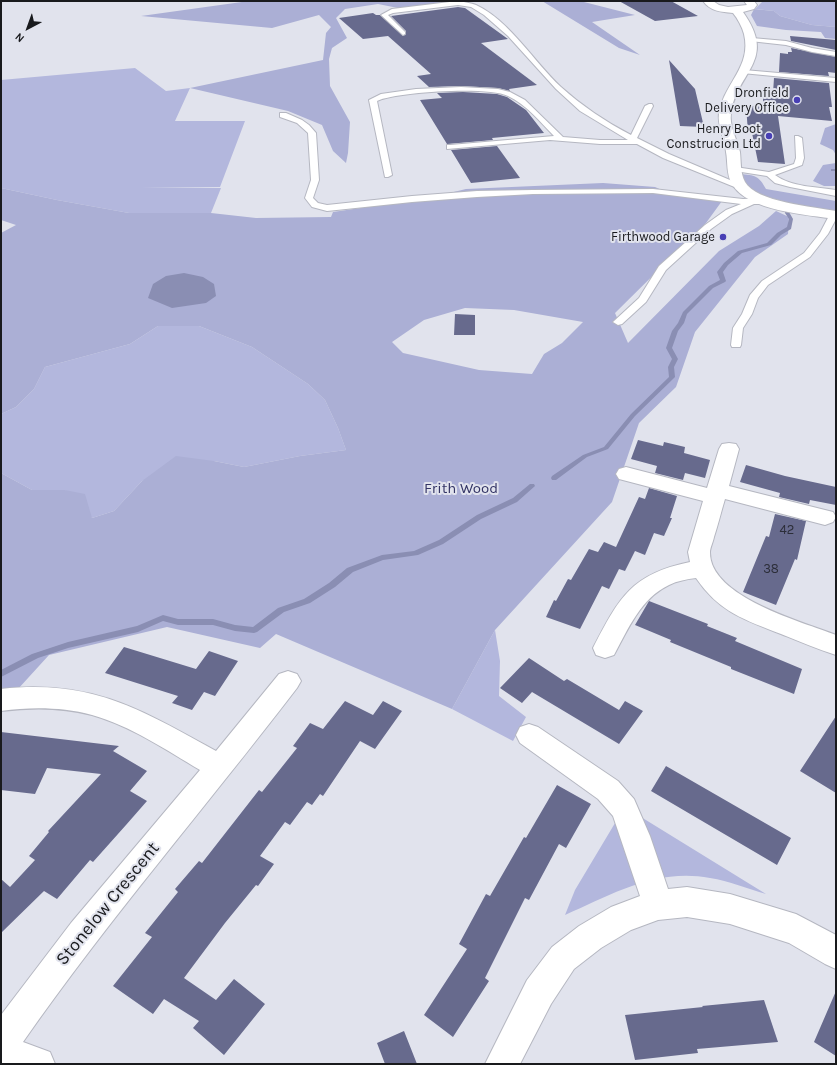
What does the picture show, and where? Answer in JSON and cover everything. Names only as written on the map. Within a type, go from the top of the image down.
[{"type":"street","points":[[708,1],[710,5],[736,10],[751,7],[752,5],[749,1]]},
{"type":"street","points":[[736,10],[742,16],[752,40],[752,51],[744,72],[728,103],[725,114],[734,152],[735,175],[740,186],[760,201],[835,214]]},
{"type":"street","points":[[729,449],[699,552],[702,568],[714,586],[730,600],[742,607],[836,645]]},
{"type":"street","points":[[626,474],[825,517]]},
{"type":"street","points":[[605,648],[634,599],[645,588],[659,579],[673,574],[702,568]]},
{"type":"street","name":"Stonelow Crescent","points":[[1,1044],[40,988],[82,934],[220,768],[287,680]]},
{"type":"street","points":[[1,700],[21,697],[59,698],[92,704],[124,715],[220,768]]},
{"type":"street","points":[[529,735],[608,790],[624,808],[658,904]]},
{"type":"street","points":[[502,1064],[539,992],[563,958],[590,937],[622,918],[658,904],[687,902],[730,909],[796,930],[836,953]]},
{"type":"street","points":[[1,1053],[38,1064]]},
{"type":"lane","points":[[701,1],[708,1]]},
{"type":"lane","points":[[403,33],[384,15],[392,11],[458,4],[473,6],[486,14],[510,35],[563,92],[584,109],[666,156],[740,186]]},
{"type":"lane","points":[[752,40],[786,43],[812,50],[836,54]]},
{"type":"lane","points":[[744,72],[836,80]]},
{"type":"lane","points":[[388,175],[373,100],[376,96],[385,94],[434,90],[491,90],[507,92],[518,98],[561,139]]},
{"type":"lane","points":[[636,140],[649,106]]},
{"type":"lane","points":[[283,115],[297,120],[308,127],[312,133],[315,180],[309,198],[315,205],[327,208],[477,194],[533,192],[653,191],[760,201]]},
{"type":"lane","points":[[450,147],[550,138],[600,142],[636,140]]},
{"type":"lane","points":[[769,174],[798,165],[800,158],[798,138]]},
{"type":"lane","points":[[735,169],[769,174],[790,185],[836,194]]},
{"type":"lane","points":[[618,322],[643,300],[662,268],[708,227],[729,212],[760,201]]},
{"type":"lane","points":[[736,345],[738,328],[747,314],[753,297],[776,276],[796,264],[807,255],[824,234],[835,214]]},
{"type":"shaded area","points":[[763,1],[836,1],[836,27],[812,25],[780,16],[774,11],[755,9]]},
{"type":"shaded area","points":[[135,68],[166,91],[190,88],[175,121],[245,121],[220,187],[142,187],[221,188],[211,213],[129,213],[1,188],[1,80]]},
{"type":"shaded area","points":[[184,273],[203,277],[214,284],[216,296],[206,303],[172,308],[148,298],[153,284],[166,276]]},
{"type":"shaded area","points":[[158,326],[199,326],[252,347],[308,384],[325,400],[346,450],[300,456],[244,467],[214,461],[142,481],[114,511],[92,518],[65,490],[32,490],[1,473],[1,414],[16,407],[34,389],[45,367],[130,344]]},
{"type":"shaded area","points":[[495,630],[500,661],[499,696],[526,717],[513,741],[452,709]]},
{"type":"shaded area","points":[[624,808],[766,894],[717,879],[690,876],[671,877],[653,880],[618,891],[565,915],[575,890]]},
{"type":"green space","points":[[249,1],[462,1],[398,8],[378,4],[345,9],[336,18],[347,38],[332,48],[329,59],[330,86],[350,122],[346,163],[333,151],[322,125],[288,111],[190,88],[323,60],[326,33],[331,27],[319,15],[272,28],[141,16]]},
{"type":"green space","points":[[542,1],[584,2],[635,15],[592,22],[640,55],[619,48]]},
{"type":"green space","points":[[754,9],[774,11],[780,16],[812,25],[836,27],[836,39],[825,38],[821,32],[786,30],[757,26],[751,15]]},
{"type":"green space","points":[[836,124],[836,155],[833,150],[820,144],[825,128]]},
{"type":"green space","points":[[836,163],[836,186],[824,186],[813,181],[823,165]]},
{"type":"green space","points":[[740,174],[756,177],[761,181],[766,189],[836,201],[836,211],[789,203],[756,193],[745,188]]},
{"type":"green space","name":"Frith Wood","points":[[603,183],[655,187],[673,195],[722,201],[706,223],[615,313],[628,343],[719,251],[759,226],[776,211],[789,217],[788,234],[755,257],[695,332],[676,387],[639,423],[612,502],[495,630],[452,709],[276,634],[260,648],[167,627],[49,655],[18,689],[1,692],[1,473],[32,490],[65,490],[85,494],[92,518],[114,511],[142,481],[176,456],[244,467],[300,456],[346,450],[325,400],[308,384],[252,347],[199,326],[158,326],[130,344],[45,367],[34,389],[16,407],[1,414],[1,233],[16,225],[1,220],[1,188],[129,213],[211,213],[256,218],[331,217],[333,212],[429,198],[466,189]],"holes":[[[465,308],[514,310],[583,322],[562,343],[544,354],[532,374],[479,370],[403,353],[392,342],[424,320]]]},
{"type":"building","points":[[619,1],[671,1],[698,16],[655,21]]},
{"type":"building","points":[[458,7],[465,8],[508,39],[481,43],[537,85],[509,89],[510,91],[498,88],[461,86],[429,87],[417,76],[431,74],[388,36],[363,39],[339,18],[373,13],[380,15],[403,36],[406,34],[406,31],[391,16]]},
{"type":"building","points":[[790,36],[836,40],[836,50],[791,41]]},
{"type":"building","points":[[791,48],[836,57],[836,73],[828,72],[829,76],[779,72],[780,53],[788,54],[788,52],[792,52]]},
{"type":"building","points":[[669,60],[695,89],[704,127],[680,126]]},
{"type":"building","points":[[774,78],[829,83],[832,107],[829,107],[832,121],[778,116],[785,164],[758,162],[752,133],[748,133],[746,105],[763,107],[763,92],[773,93]]},
{"type":"building","points":[[463,92],[497,94],[507,97],[526,110],[544,133],[492,138],[493,140],[447,144],[420,100],[442,98],[437,93]]},
{"type":"building","points":[[497,146],[520,178],[471,183],[451,150]]},
{"type":"building","points":[[455,314],[475,315],[475,335],[454,335]]},
{"type":"building","points":[[638,440],[663,446],[664,442],[685,447],[684,453],[710,460],[705,478],[685,473],[683,480],[655,473],[657,466],[631,459]]},
{"type":"building","points":[[746,465],[785,476],[836,487],[836,505],[810,500],[809,504],[779,497],[780,493],[740,482]]},
{"type":"building","points":[[649,488],[677,496],[670,518],[672,518],[664,536],[654,533],[645,555],[635,551],[625,571],[619,569],[609,589],[602,586],[580,629],[546,617],[554,600],[556,601],[568,579],[571,580],[589,549],[598,552],[604,542],[616,547],[639,497],[645,499]]},
{"type":"building","points":[[775,514],[806,521],[797,560],[795,559],[776,605],[743,592],[766,536],[769,537]]},
{"type":"building","points":[[649,601],[708,624],[707,626],[737,638],[735,641],[802,669],[794,694],[731,669],[731,667],[670,642],[671,640],[635,625]]},
{"type":"building","points":[[124,647],[196,669],[209,651],[238,661],[215,696],[204,692],[192,710],[172,703],[178,696],[105,673]]},
{"type":"building","points":[[529,658],[564,681],[567,679],[619,710],[625,701],[643,711],[619,744],[532,692],[522,703],[500,688]]},
{"type":"building","points":[[345,701],[373,715],[383,701],[402,711],[375,749],[360,741],[323,796],[320,794],[312,805],[307,802],[290,825],[285,822],[260,856],[274,864],[258,886],[256,885],[225,923],[184,978],[216,1000],[234,979],[265,1004],[224,1055],[193,1028],[199,1021],[164,999],[153,1014],[113,986],[152,937],[145,933],[178,892],[175,889],[199,861],[202,863],[259,790],[262,792],[297,748],[293,746],[310,723],[323,729]]},
{"type":"building","points":[[836,716],[836,793],[800,771]]},
{"type":"building","points":[[1,732],[119,746],[113,751],[147,771],[130,791],[147,801],[93,862],[90,860],[57,899],[44,891],[1,933],[1,879],[10,887],[35,860],[29,856],[49,832],[48,831],[101,774],[47,768],[35,794],[1,790]]},
{"type":"building","points":[[666,766],[791,838],[777,865],[651,791]]},
{"type":"building","points":[[557,785],[591,804],[566,848],[559,844],[529,900],[525,898],[485,978],[489,981],[453,1037],[424,1015],[467,949],[459,944],[486,894],[490,896],[524,837],[526,838]]},
{"type":"building","points":[[836,991],[836,1056],[814,1042]]},
{"type":"building","points":[[764,1000],[778,1042],[697,1049],[698,1053],[635,1060],[625,1015]]},
{"type":"building","points":[[404,1031],[417,1064],[385,1064],[377,1043]]},
{"type":"waterway","points":[[554,478],[585,456],[606,448],[633,415],[672,377],[671,367],[675,359],[669,348],[675,331],[681,323],[685,313],[711,287],[723,281],[720,272],[726,264],[740,252],[769,244],[779,234],[789,228],[791,219],[787,213]]},
{"type":"waterway","points":[[1,674],[35,656],[68,645],[138,629],[163,618],[178,622],[213,622],[235,628],[254,630],[281,610],[307,601],[332,585],[350,570],[382,558],[415,553],[441,542],[479,517],[515,500],[532,486]]},
{"type":"place","name":"Dronfield Delivery Office","points":[[797,100]]},
{"type":"place","name":"Henry Boot Construcion Ltd","points":[[769,136]]},
{"type":"place","name":"Firthwood Garage","points":[[723,237]]}]
